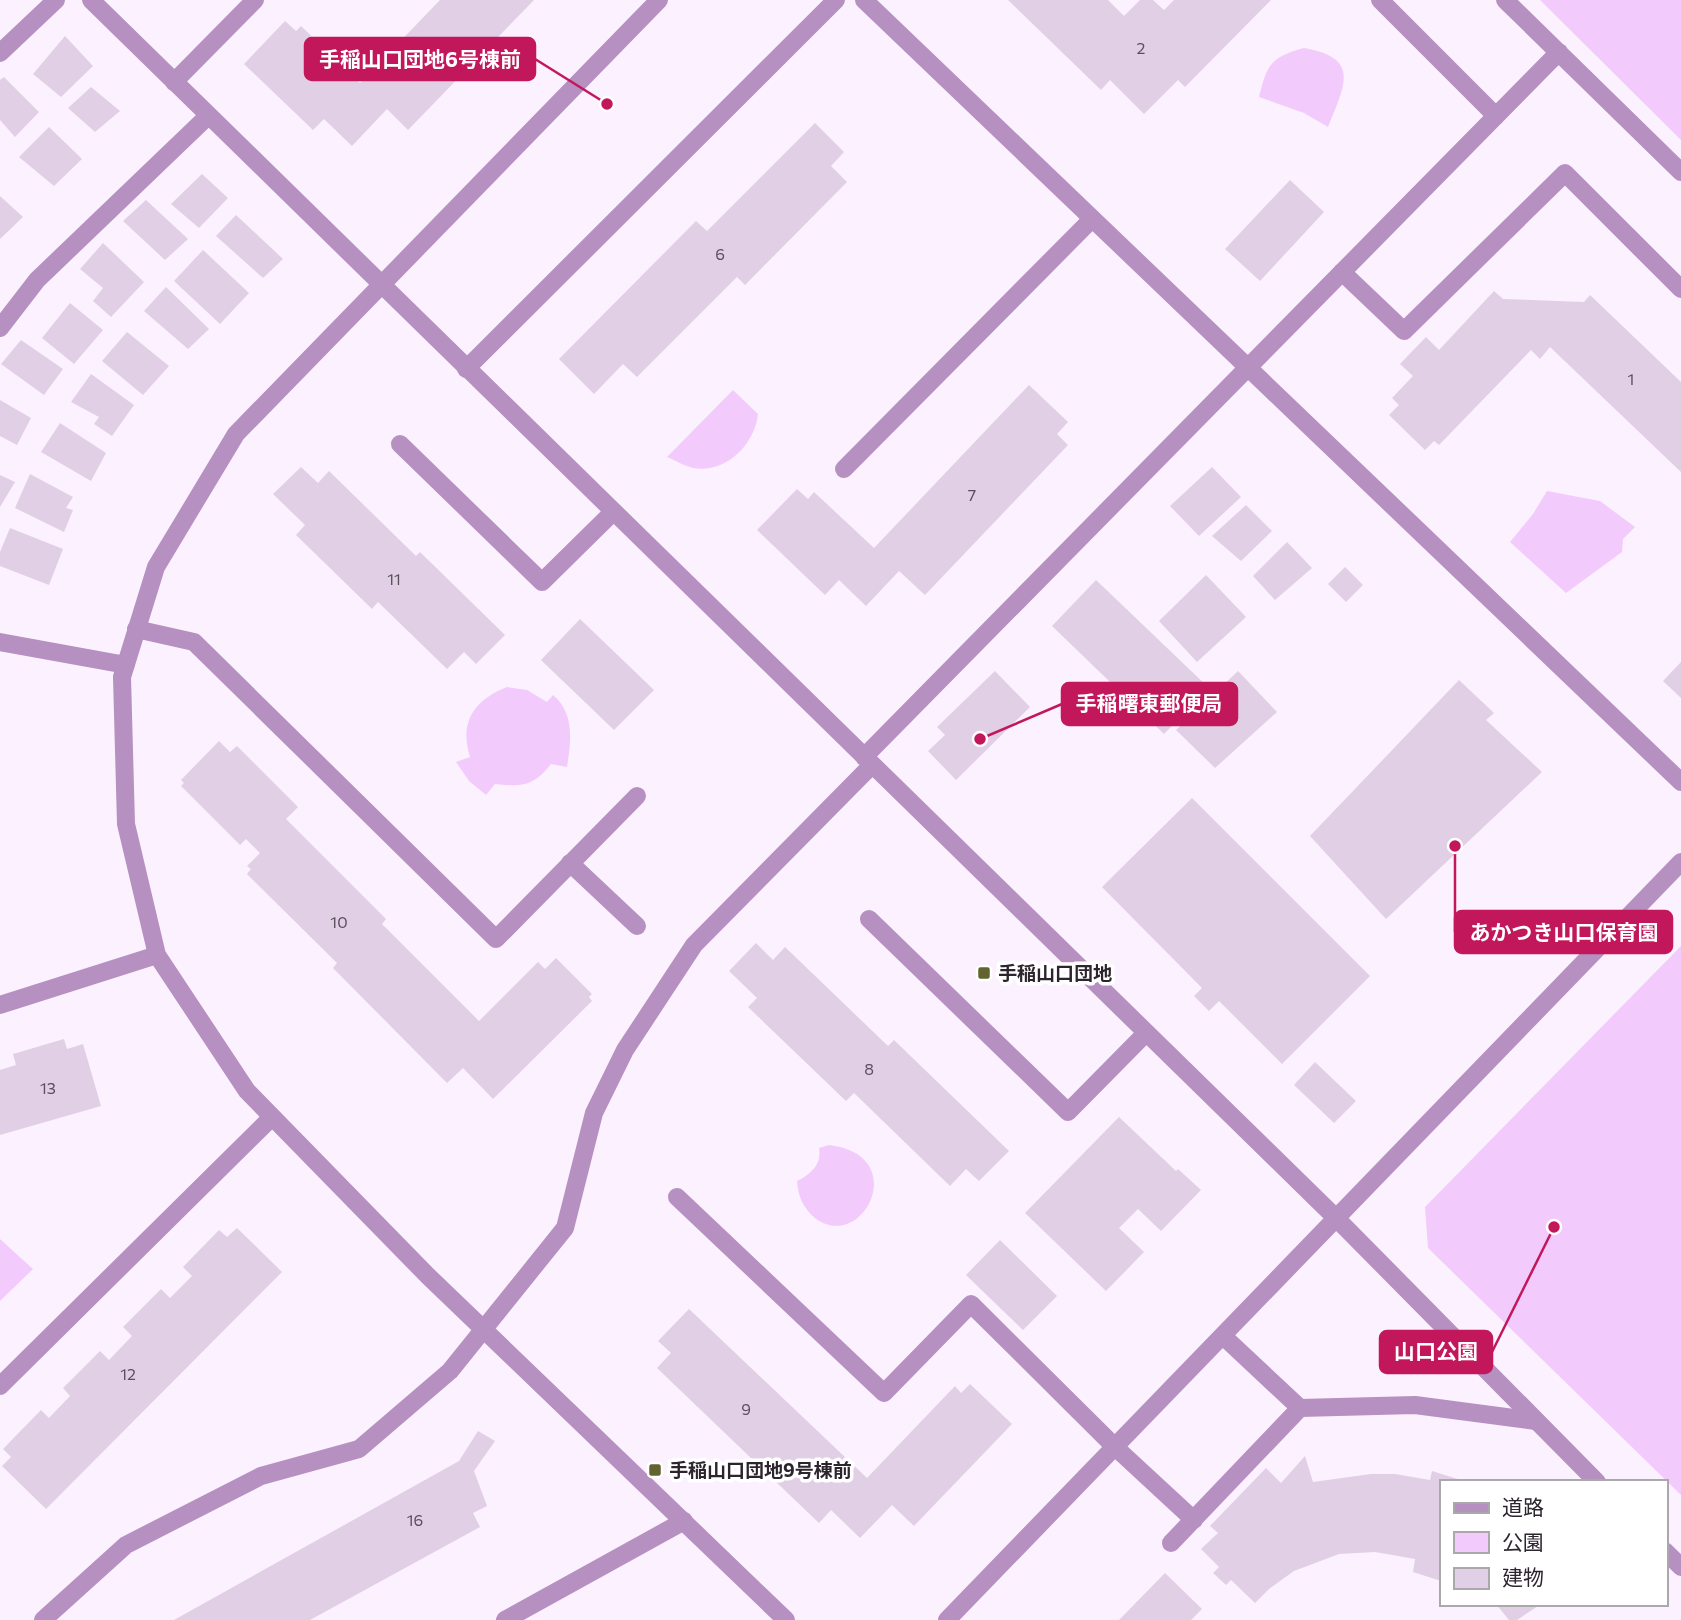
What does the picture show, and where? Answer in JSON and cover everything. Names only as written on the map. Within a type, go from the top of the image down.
[{"type":"street","points":[[0,53],[56,0]]},
{"type":"street","points":[[91,0],[1336,1218],[1595,1480]]},
{"type":"street","points":[[174,82],[255,0]]},
{"type":"street","points":[[659,0],[236,434],[156,567],[122,677],[127,824],[157,955],[247,1091],[428,1276],[786,1620]]},
{"type":"street","points":[[466,369],[836,0]]},
{"type":"street","points":[[864,0],[1681,782]]},
{"type":"street","points":[[1380,0],[1496,116]]},
{"type":"street","points":[[1505,0],[1681,172]]},
{"type":"street","points":[[43,1620],[127,1545],[261,1476],[359,1449],[450,1371],[565,1228],[594,1112],[625,1050],[694,945],[1248,368],[1559,52]]},
{"type":"street","points":[[0,328],[37,280],[208,116]]},
{"type":"street","points":[[1342,272],[1404,331],[1565,173],[1679,284]]},
{"type":"street","points":[[844,469],[1092,219]]},
{"type":"street","points":[[400,444],[542,582],[613,512]]},
{"type":"street","points":[[136,629],[194,642],[496,939],[637,796]]},
{"type":"street","points":[[0,642],[126,664]]},
{"type":"street","points":[[947,1620],[1681,862]]},
{"type":"street","points":[[570,863],[637,926]]},
{"type":"street","points":[[870,919],[1068,1112],[1146,1033]]},
{"type":"street","points":[[0,1005],[157,955]]},
{"type":"street","points":[[0,1386],[272,1117]]},
{"type":"street","points":[[677,1197],[884,1393],[971,1304],[1115,1447],[1194,1520]]},
{"type":"street","points":[[1223,1336],[1300,1408],[1415,1405],[1536,1421]]},
{"type":"street","points":[[1171,1543],[1300,1408]]},
{"type":"street","points":[[505,1620],[684,1521]]},
{"type":"street","points":[[1667,1553],[1681,1567]]},
{"type":"green space","points":[[1540,0],[1681,0],[1681,140]]},
{"type":"green space","points":[[1304,48],[1334,59],[1344,76],[1343,87],[1328,127],[1304,113],[1259,97],[1272,64],[1284,55]]},
{"type":"green space","points":[[733,390],[758,414],[756,425],[745,446],[727,461],[705,469],[693,468],[667,457]]},
{"type":"green space","points":[[1547,491],[1600,501],[1635,527],[1623,539],[1622,552],[1566,593],[1510,542],[1533,514]]},
{"type":"green space","points":[[507,687],[527,690],[547,702],[553,695],[560,702],[570,728],[567,767],[551,764],[533,781],[520,785],[495,784],[486,795],[469,781],[456,762],[470,757],[466,733],[472,714],[486,698]]},
{"type":"green space","points":[[1681,946],[1681,1495],[1428,1248],[1425,1207]]},
{"type":"green space","points":[[829,1145],[854,1152],[869,1166],[874,1182],[871,1199],[862,1213],[849,1223],[833,1226],[815,1218],[807,1210],[800,1197],[797,1181],[814,1168],[819,1159],[819,1148]]},
{"type":"green space","points":[[0,1239],[33,1269],[0,1301]]},
{"type":"building","points":[[440,0],[534,0],[408,130],[387,109],[352,146],[324,119],[313,130],[244,64],[285,21],[296,31],[301,26],[360,83]]},
{"type":"building","points":[[1008,0],[1108,0],[1124,16],[1140,0],[1153,0],[1164,10],[1174,0],[1271,0],[1185,87],[1178,80],[1144,114],[1110,80],[1101,90]]},
{"type":"building","points":[[65,36],[93,66],[61,97],[33,74]]},
{"type":"building","points":[[4,77],[39,112],[15,137],[0,120],[0,80]]},
{"type":"building","points":[[91,87],[120,111],[95,132],[68,108]]},
{"type":"building","points":[[815,123],[844,152],[831,166],[847,182],[745,285],[737,277],[637,377],[623,364],[594,394],[559,359],[696,221],[707,231]]},
{"type":"building","points":[[49,127],[82,159],[54,186],[19,157]]},
{"type":"building","points":[[202,174],[228,198],[199,228],[171,204]]},
{"type":"building","points":[[1290,180],[1324,212],[1260,281],[1225,249]]},
{"type":"building","points":[[0,196],[23,217],[0,239]]},
{"type":"building","points":[[146,200],[188,239],[165,260],[123,221]]},
{"type":"building","points":[[236,215],[283,259],[263,278],[216,236]]},
{"type":"building","points":[[103,243],[144,282],[111,317],[93,301],[103,288],[80,269]]},
{"type":"building","points":[[203,250],[249,293],[220,324],[174,281]]},
{"type":"building","points":[[166,287],[209,329],[188,349],[144,311]]},
{"type":"building","points":[[1494,291],[1503,299],[1584,302],[1590,295],[1681,382],[1681,472],[1550,347],[1540,359],[1531,350],[1439,445],[1434,441],[1425,450],[1389,415],[1399,405],[1392,398],[1413,376],[1400,364],[1426,337],[1439,350]]},
{"type":"building","points":[[70,303],[103,330],[74,364],[42,338]]},
{"type":"building","points":[[127,332],[169,366],[143,395],[102,361]]},
{"type":"building","points":[[21,340],[63,369],[44,395],[1,364]]},
{"type":"building","points":[[91,374],[134,405],[112,436],[94,424],[99,417],[71,402]]},
{"type":"building","points":[[1029,385],[1068,422],[1057,434],[1068,445],[925,595],[899,571],[866,606],[839,580],[825,595],[757,530],[797,489],[808,499],[814,492],[874,548]]},
{"type":"building","points":[[0,400],[31,418],[17,445],[0,436]]},
{"type":"building","points":[[60,423],[106,453],[91,481],[41,452]]},
{"type":"building","points":[[301,467],[318,483],[329,471],[416,556],[420,552],[505,635],[476,664],[464,652],[447,669],[378,602],[372,609],[296,535],[305,525],[273,494]]},
{"type":"building","points":[[1212,467],[1241,497],[1199,536],[1170,506]]},
{"type":"building","points":[[30,474],[73,497],[66,508],[73,510],[64,532],[15,508]]},
{"type":"building","points":[[0,475],[15,482],[0,507]]},
{"type":"building","points":[[1246,505],[1272,531],[1241,561],[1212,536]]},
{"type":"building","points":[[10,528],[63,549],[49,585],[0,566],[0,552]]},
{"type":"building","points":[[1287,542],[1312,568],[1275,600],[1253,576]]},
{"type":"building","points":[[1345,567],[1363,585],[1346,602],[1328,584]]},
{"type":"building","points":[[1206,575],[1246,617],[1197,662],[1159,621]]},
{"type":"building","points":[[1096,580],[1209,688],[1164,734],[1052,626]]},
{"type":"building","points":[[580,619],[654,690],[614,730],[541,660]]},
{"type":"building","points":[[1681,662],[1681,698],[1663,681]]},
{"type":"building","points":[[995,671],[1030,707],[956,780],[928,751],[945,735],[937,727]]},
{"type":"building","points":[[1238,671],[1277,712],[1215,768],[1176,730]]},
{"type":"building","points":[[1459,680],[1494,713],[1486,720],[1542,772],[1386,919],[1310,836]]},
{"type":"building","points":[[219,741],[230,752],[237,746],[298,807],[286,819],[386,919],[382,924],[479,1021],[538,962],[545,969],[556,958],[592,994],[589,997],[592,1001],[493,1099],[463,1068],[447,1083],[333,968],[337,963],[247,874],[251,869],[247,866],[260,853],[246,839],[240,845],[181,786],[184,783],[181,780]]},
{"type":"building","points":[[1192,798],[1370,976],[1282,1064],[1219,1001],[1209,1011],[1194,996],[1202,988],[1102,887]]},
{"type":"building","points":[[756,943],[773,960],[785,947],[888,1046],[894,1040],[1009,1151],[979,1181],[966,1169],[950,1186],[854,1093],[846,1101],[748,1007],[757,998],[729,971]]},
{"type":"building","points":[[64,1039],[67,1049],[83,1044],[101,1106],[0,1135],[0,1070],[16,1065],[13,1054]]},
{"type":"building","points":[[1315,1062],[1356,1101],[1334,1123],[1294,1085]]},
{"type":"building","points":[[1119,1117],[1176,1171],[1178,1169],[1201,1190],[1161,1231],[1138,1209],[1119,1228],[1144,1252],[1106,1291],[1025,1213]]},
{"type":"building","points":[[237,1228],[282,1272],[46,1509],[2,1466],[11,1457],[3,1449],[41,1410],[49,1418],[70,1396],[63,1388],[100,1351],[109,1360],[132,1336],[123,1327],[161,1289],[170,1298],[192,1276],[183,1267],[219,1230],[227,1237]]},
{"type":"building","points":[[1000,1240],[1057,1296],[1023,1330],[966,1275]]},
{"type":"building","points":[[689,1309],[867,1478],[955,1386],[961,1393],[970,1384],[1012,1424],[914,1526],[892,1505],[860,1538],[831,1510],[819,1523],[657,1368],[671,1353],[658,1341]]},
{"type":"building","points":[[478,1431],[495,1441],[474,1471],[487,1506],[473,1513],[480,1527],[310,1620],[174,1620],[459,1461]]},
{"type":"building","points":[[1305,1456],[1313,1482],[1371,1474],[1395,1474],[1430,1480],[1432,1471],[1461,1480],[1440,1480],[1440,1581],[1413,1572],[1415,1559],[1375,1552],[1339,1554],[1294,1571],[1255,1603],[1231,1580],[1226,1585],[1213,1573],[1219,1567],[1201,1549],[1218,1533],[1210,1526],[1266,1468],[1281,1483]]},
{"type":"building","points":[[1165,1573],[1202,1609],[1191,1620],[1119,1620]]},
{"type":"building","points":[[1498,1606],[1538,1606],[1517,1620],[1509,1620]]},
{"type":"place","name":"手稲山口団地6号棟前","points":[[607,104]]},
{"type":"place","name":"手稲曙東郵便局","points":[[980,739]]},
{"type":"place","name":"あかつき山口保育園","points":[[1455,846]]},
{"type":"place","name":"手稲山口団地","points":[[984,973]]},
{"type":"place","name":"山口公園","points":[[1554,1227]]},
{"type":"place","name":"手稲山口団地9号棟前","points":[[655,1470]]}]
